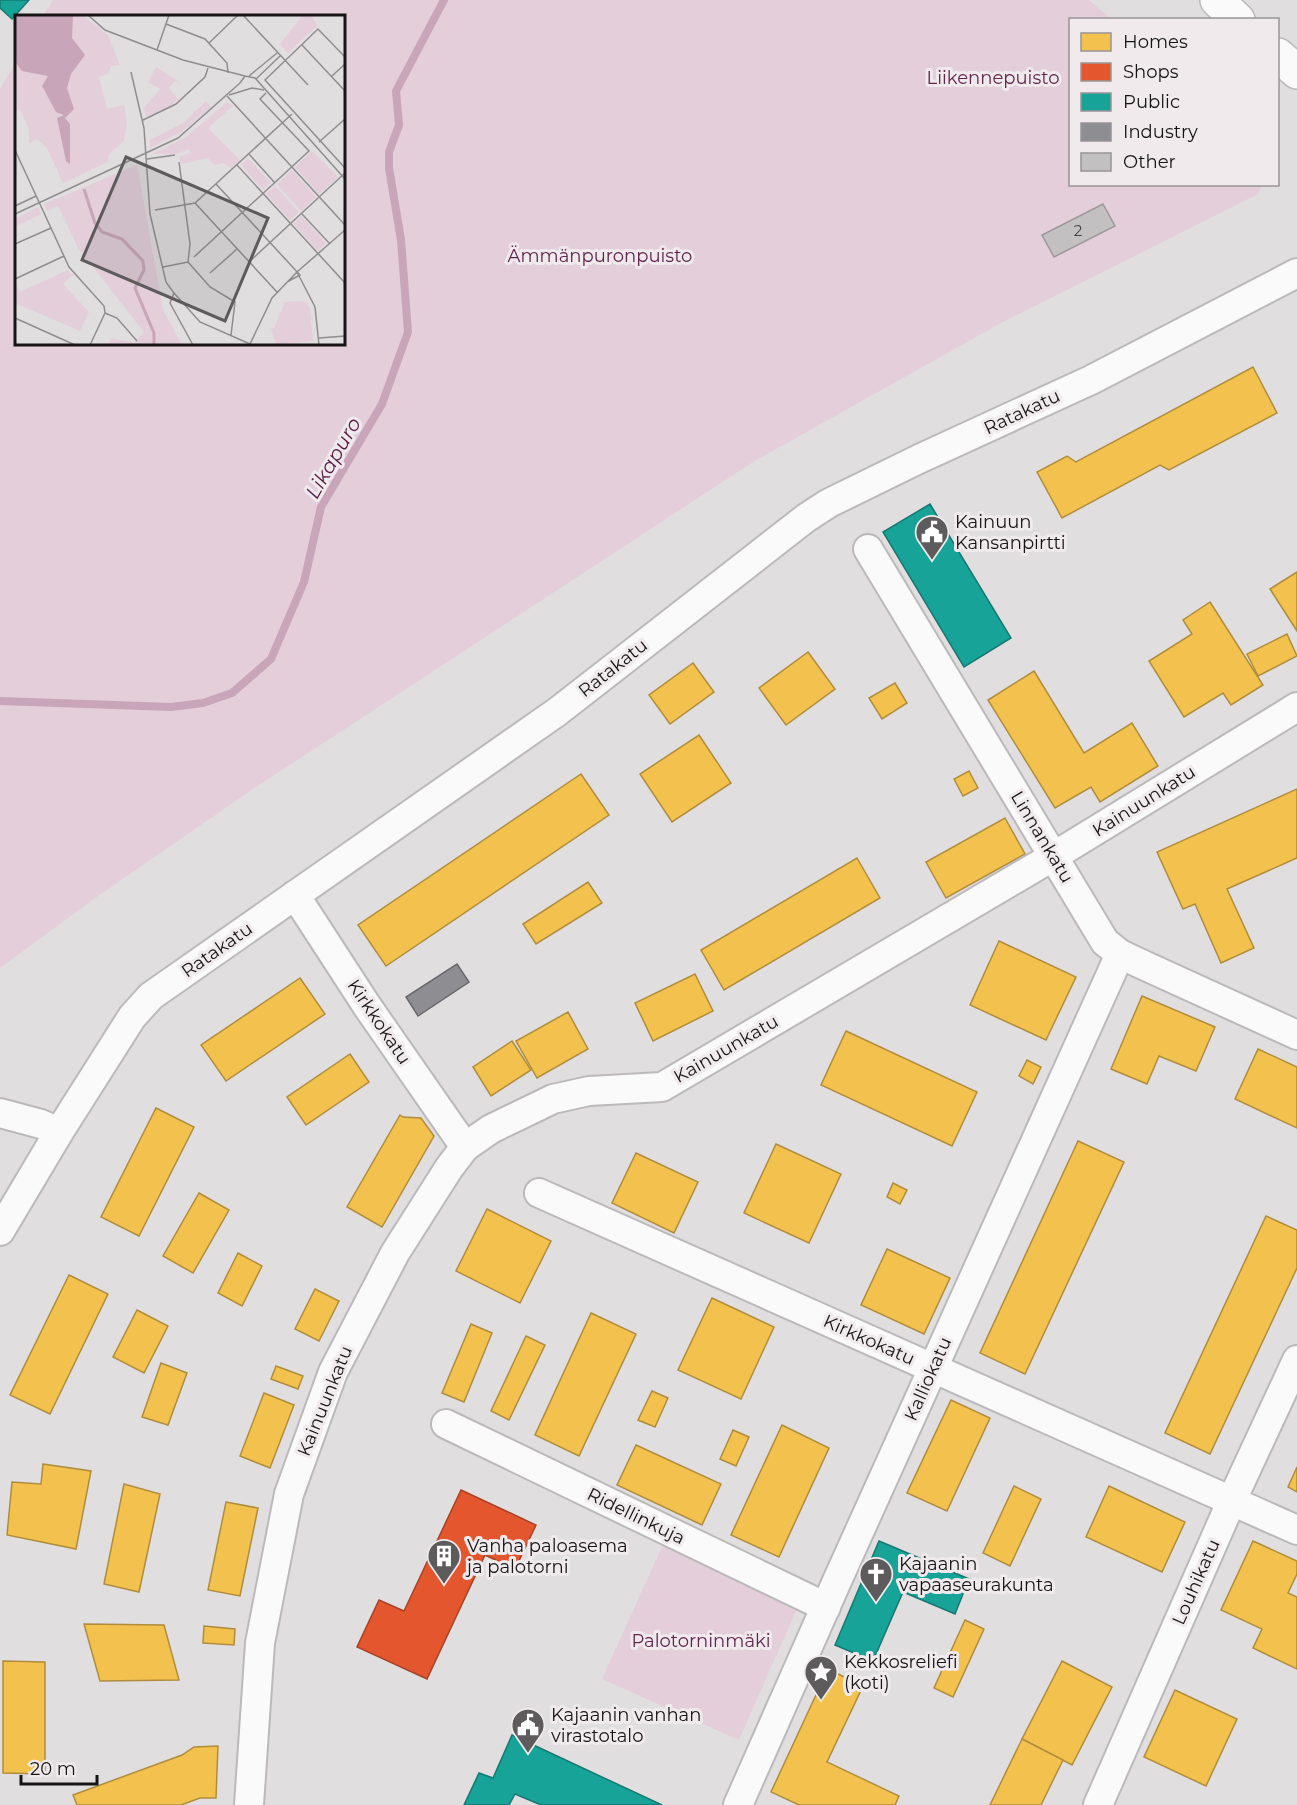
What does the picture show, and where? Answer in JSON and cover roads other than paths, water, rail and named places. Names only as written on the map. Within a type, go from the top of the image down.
[{"type":"main road","points":[[1218,0],[1236,18]]},
{"type":"main road","points":[[1279,56],[1297,72]]},
{"type":"street","name":"Ratakatu","points":[[0,1231],[132,1017],[151,996],[557,712],[821,508],[920,459],[1091,380],[1297,273]]},
{"type":"street","name":"Linnankatu","points":[[868,549],[1105,942],[1120,954],[1297,1035]]},
{"type":"street","name":"Kainuunkatu","points":[[249,1805],[260,1643],[289,1494],[333,1372],[395,1253],[465,1147],[491,1128],[553,1099],[589,1092],[662,1087],[1054,856],[1297,707]]},
{"type":"street","name":"Kirkkokatu","points":[[295,895],[380,1025],[465,1147]]},
{"type":"street","name":"Kalliokatu","points":[[748,1802],[826,1607],[1120,954]]},
{"type":"street","points":[[0,1113],[41,1124],[59,1132]]},
{"type":"street","name":"Kirkkokatu","points":[[539,1193],[1297,1530]]},
{"type":"street","name":"Louhikatu","points":[[1098,1805],[1232,1500],[1297,1360]]},
{"type":"street","name":"Ridellinkuja","points":[[446,1424],[826,1607]]},
{"type":"waterway","name":"Likapuro","points":[[0,701],[171,707],[203,703],[232,693],[271,659],[304,582],[321,507],[382,404],[408,332],[401,240],[389,168],[389,152],[399,125],[396,91],[444,0]]},
{"type":"place","name":"Kainuun Kansanpirtti","points":[[932,561]]},
{"type":"place","name":"Vanha paloasema ja palotorni","points":[[444,1585]]},
{"type":"place","name":"Kajaanin vapaaseurakunta","points":[[876,1603]]},
{"type":"place","name":"Kekkosreliefi (koti)","points":[[821,1701]]},
{"type":"place","name":"Kajaanin vanhan virastotalo","points":[[528,1754]]},
{"type":"park label","name":"Liikennepuisto","points":[[993,78]]},
{"type":"park label","name":"Ämmänpuronpuisto","points":[[600,256]]},
{"type":"park label","name":"Palotorninmäki","points":[[701,1641]]}]
